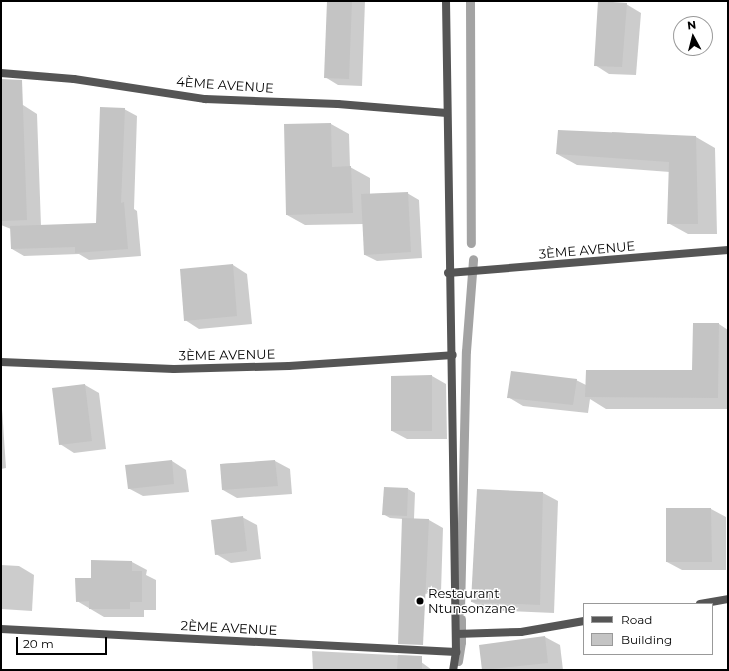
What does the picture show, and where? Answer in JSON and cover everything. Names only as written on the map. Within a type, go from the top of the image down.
[{"type":"street","points":[[446,1],[448,273],[453,355],[456,634],[456,652],[453,670]]},
{"type":"street","name":"4ÈME AVENUE","points":[[1,73],[74,79],[204,99],[338,104],[447,113]]},
{"type":"street","name":"3ÈME AVENUE","points":[[448,273],[728,250]]},
{"type":"street","name":"3ÈME AVENUE","points":[[1,362],[174,369],[289,366],[453,355]]},
{"type":"street","points":[[706,603],[728,599]]},
{"type":"street","points":[[456,634],[521,632],[583,621]]},
{"type":"street","name":"2ÈME AVENUE","points":[[1,629],[456,652]]},
{"type":"building","points":[[327,1],[352,1],[349,79],[324,78]]},
{"type":"building","points":[[598,1],[627,3],[622,67],[594,66]]},
{"type":"building","points":[[1,79],[22,80],[27,220],[1,221]]},
{"type":"building","points":[[100,107],[125,108],[121,203],[124,202],[128,249],[75,253],[75,247],[11,249],[10,226],[96,223]]},
{"type":"building","points":[[331,123],[332,167],[351,166],[353,213],[286,215],[284,124]]},
{"type":"building","points":[[558,130],[696,136],[698,224],[667,224],[669,162],[556,154]]},
{"type":"building","points":[[408,192],[411,252],[364,255],[361,194]]},
{"type":"building","points":[[233,264],[237,316],[184,321],[180,269]]},
{"type":"building","points":[[693,323],[719,323],[718,398],[585,397],[586,370],[692,370]]},
{"type":"building","points":[[511,371],[577,379],[573,405],[507,398]]},
{"type":"building","points":[[432,375],[432,431],[391,431],[391,376]]},
{"type":"building","points":[[85,384],[92,441],[59,445],[52,388]]},
{"type":"building","points":[[172,460],[174,484],[128,489],[125,465]]},
{"type":"building","points":[[275,460],[278,486],[222,490],[220,464]]},
{"type":"building","points":[[384,487],[408,488],[407,516],[382,515]]},
{"type":"building","points":[[477,489],[543,492],[540,605],[471,602]]},
{"type":"building","points":[[666,508],[711,508],[712,562],[666,562]]},
{"type":"building","points":[[243,516],[247,551],[215,555],[211,520]]},
{"type":"building","points":[[402,518],[429,519],[423,645],[398,644]]},
{"type":"building","points":[[91,560],[132,561],[132,571],[142,571],[142,602],[130,602],[130,609],[89,609],[89,601],[76,602],[75,578],[91,578]]},
{"type":"building","points":[[545,636],[548,663],[482,670],[479,645]]},
{"type":"building","points":[[398,655],[422,656],[422,670],[397,670]]},
{"type":"waterway","points":[[470,1],[471,243]]},
{"type":"waterway","points":[[460,611],[466,351],[473,259]]},
{"type":"waterway","points":[[458,661],[461,642],[461,619]]},
{"type":"place","name":"Restaurant Ntunsonzane","points":[[420,601]]}]
